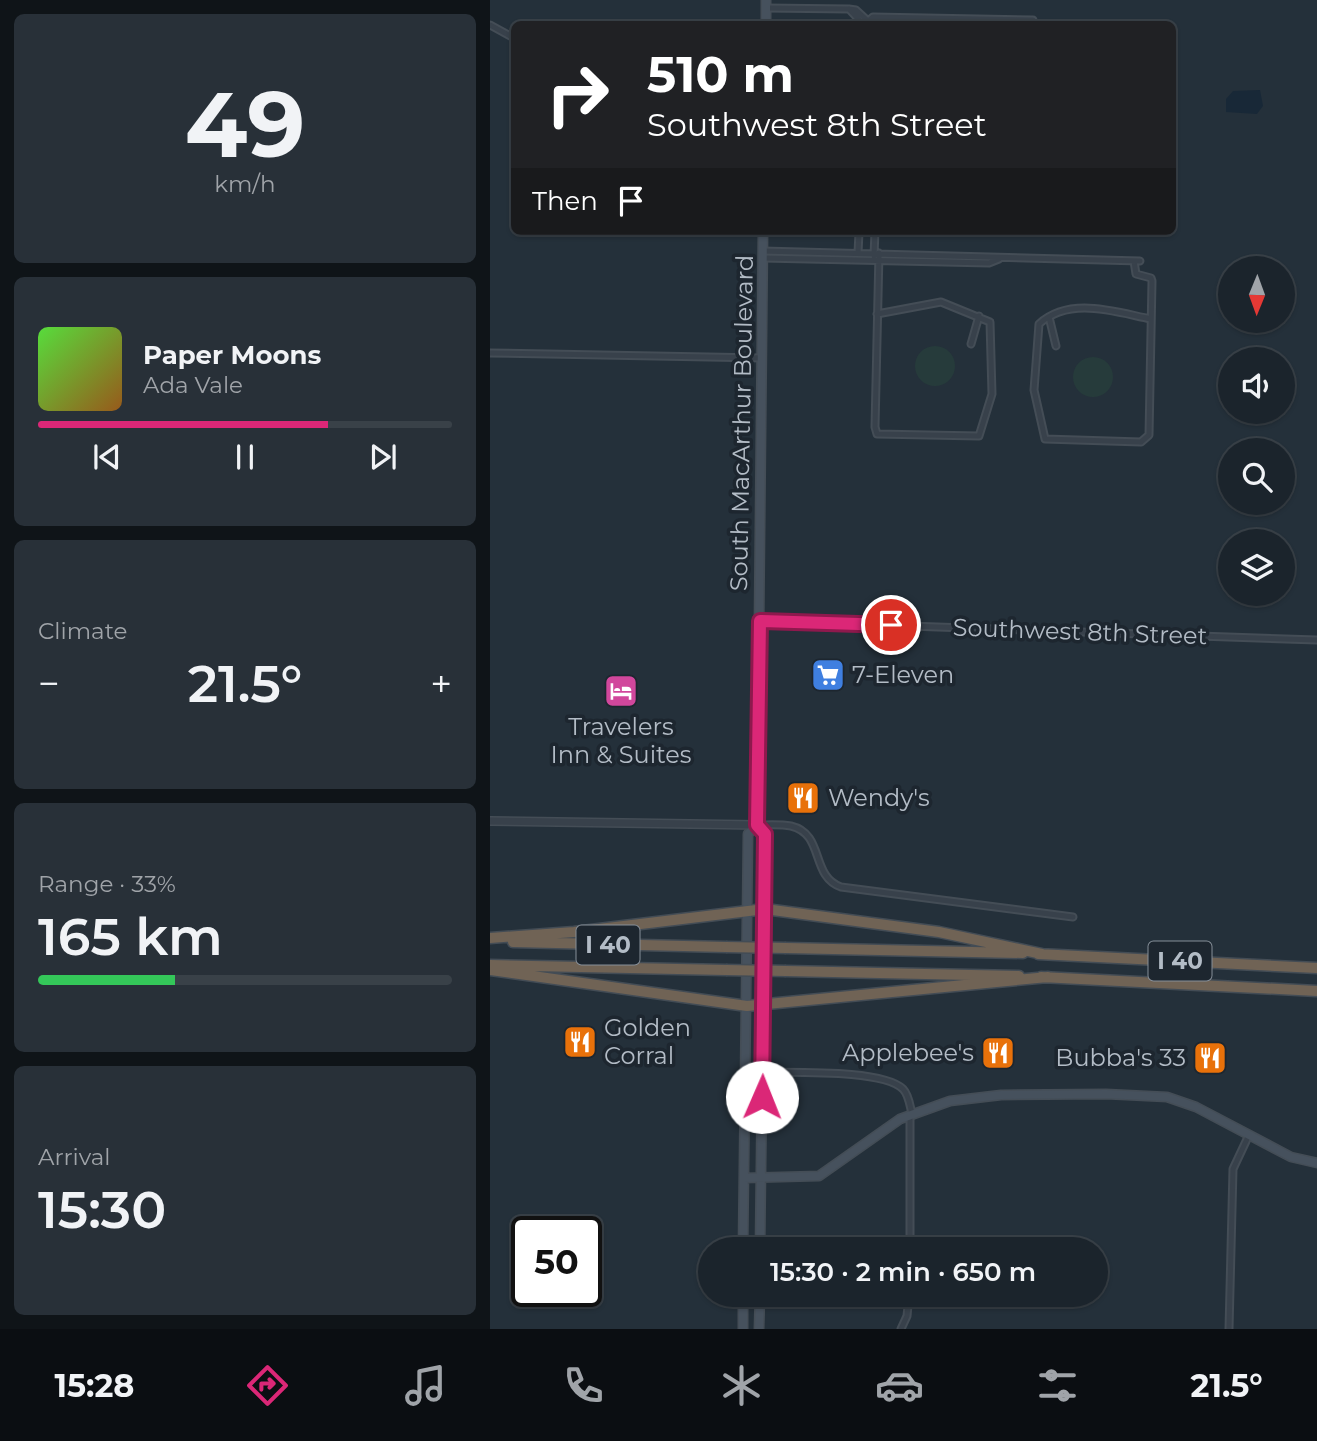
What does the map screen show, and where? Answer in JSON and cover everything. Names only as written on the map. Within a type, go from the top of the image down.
[{"type":"highway","points":[[490,940],[765,909],[939,932],[1042,954]]},
{"type":"highway","name":"I 40","points":[[490,940],[1042,954],[1317,968]]},
{"type":"highway","name":"I 40","points":[[490,965],[1048,977],[1317,991]]},
{"type":"highway","points":[[490,970],[747,1006],[1048,977]]},
{"type":"main road","name":"South MacArthur Boulevard","points":[[760,1237],[765,834],[757,825],[763,235]]},
{"type":"main road","name":"South MacArthur Boulevard","points":[[745,1237],[748,834],[757,825]]},
{"type":"main road","points":[[744,1178],[819,1176],[843,1161],[884,1127],[950,1101],[1001,1095],[1106,1094],[1167,1097],[1196,1107],[1248,1137],[1291,1157],[1317,1163]]},
{"type":"main road","points":[[743,1307],[743,1329]]},
{"type":"main road","points":[[759,1329],[760,1307]]},
{"type":"street","points":[[792,0],[792,8]]},
{"type":"street","points":[[766,4],[792,8],[849,9],[863,21]]},
{"type":"street","points":[[868,21],[873,17],[942,21]]},
{"type":"street","points":[[996,21],[1034,21]]},
{"type":"street","points":[[490,25],[511,36]]},
{"type":"street","points":[[858,253],[859,235]]},
{"type":"street","points":[[875,235],[877,434],[974,438],[981,433],[992,394],[992,327],[979,316],[941,302],[877,314]]},
{"type":"street","points":[[763,255],[858,253],[876,257]]},
{"type":"street","points":[[763,255],[989,263],[999,258],[1137,261],[1136,274],[1152,281],[1149,435],[1140,442],[1045,439],[1034,390],[1037,328],[1049,317],[1086,306],[1151,319]]},
{"type":"street","points":[[971,344],[979,316]]},
{"type":"street","points":[[1049,317],[1056,345]]},
{"type":"street","points":[[490,353],[762,358]]},
{"type":"street","name":"Southwest 8th Street","points":[[760,621],[1317,640]]},
{"type":"street","points":[[490,821],[791,826],[803,831],[813,840],[823,873],[841,887],[1073,917]]},
{"type":"street","points":[[762,1072],[855,1074],[900,1086],[907,1093],[911,1115],[910,1237]]},
{"type":"street","points":[[1229,1329],[1233,1169],[1248,1137]]},
{"type":"street","points":[[901,1329],[908,1307]]},
{"type":"green space","points":[[935,346],[943,347],[949,352],[954,358],[954,374],[949,380],[943,385],[935,386],[927,385],[921,380],[916,374],[915,366],[916,358],[921,352],[927,347]]},
{"type":"green space","points":[[1093,357],[1101,358],[1107,363],[1112,369],[1112,385],[1107,391],[1101,396],[1093,397],[1085,396],[1079,391],[1074,385],[1073,377],[1074,369],[1079,363],[1085,358]]},
{"type":"water","points":[[1260,90],[1263,106],[1257,114],[1226,112],[1226,99],[1233,91]]},
{"type":"place","name":"7-Eleven","points":[[828,675]]},
{"type":"place","name":"Travelers Inn & Suites","points":[[621,691]]},
{"type":"place","name":"Wendy's","points":[[803,798]]},
{"type":"place","name":"Golden Corral","points":[[580,1042]]},
{"type":"place","name":"Applebee's","points":[[998,1053]]},
{"type":"place","name":"Bubba's 33","points":[[1210,1058]]},
{"type":"route","points":[[762,1097],[765,834],[757,825],[760,621],[891,625]]}]
